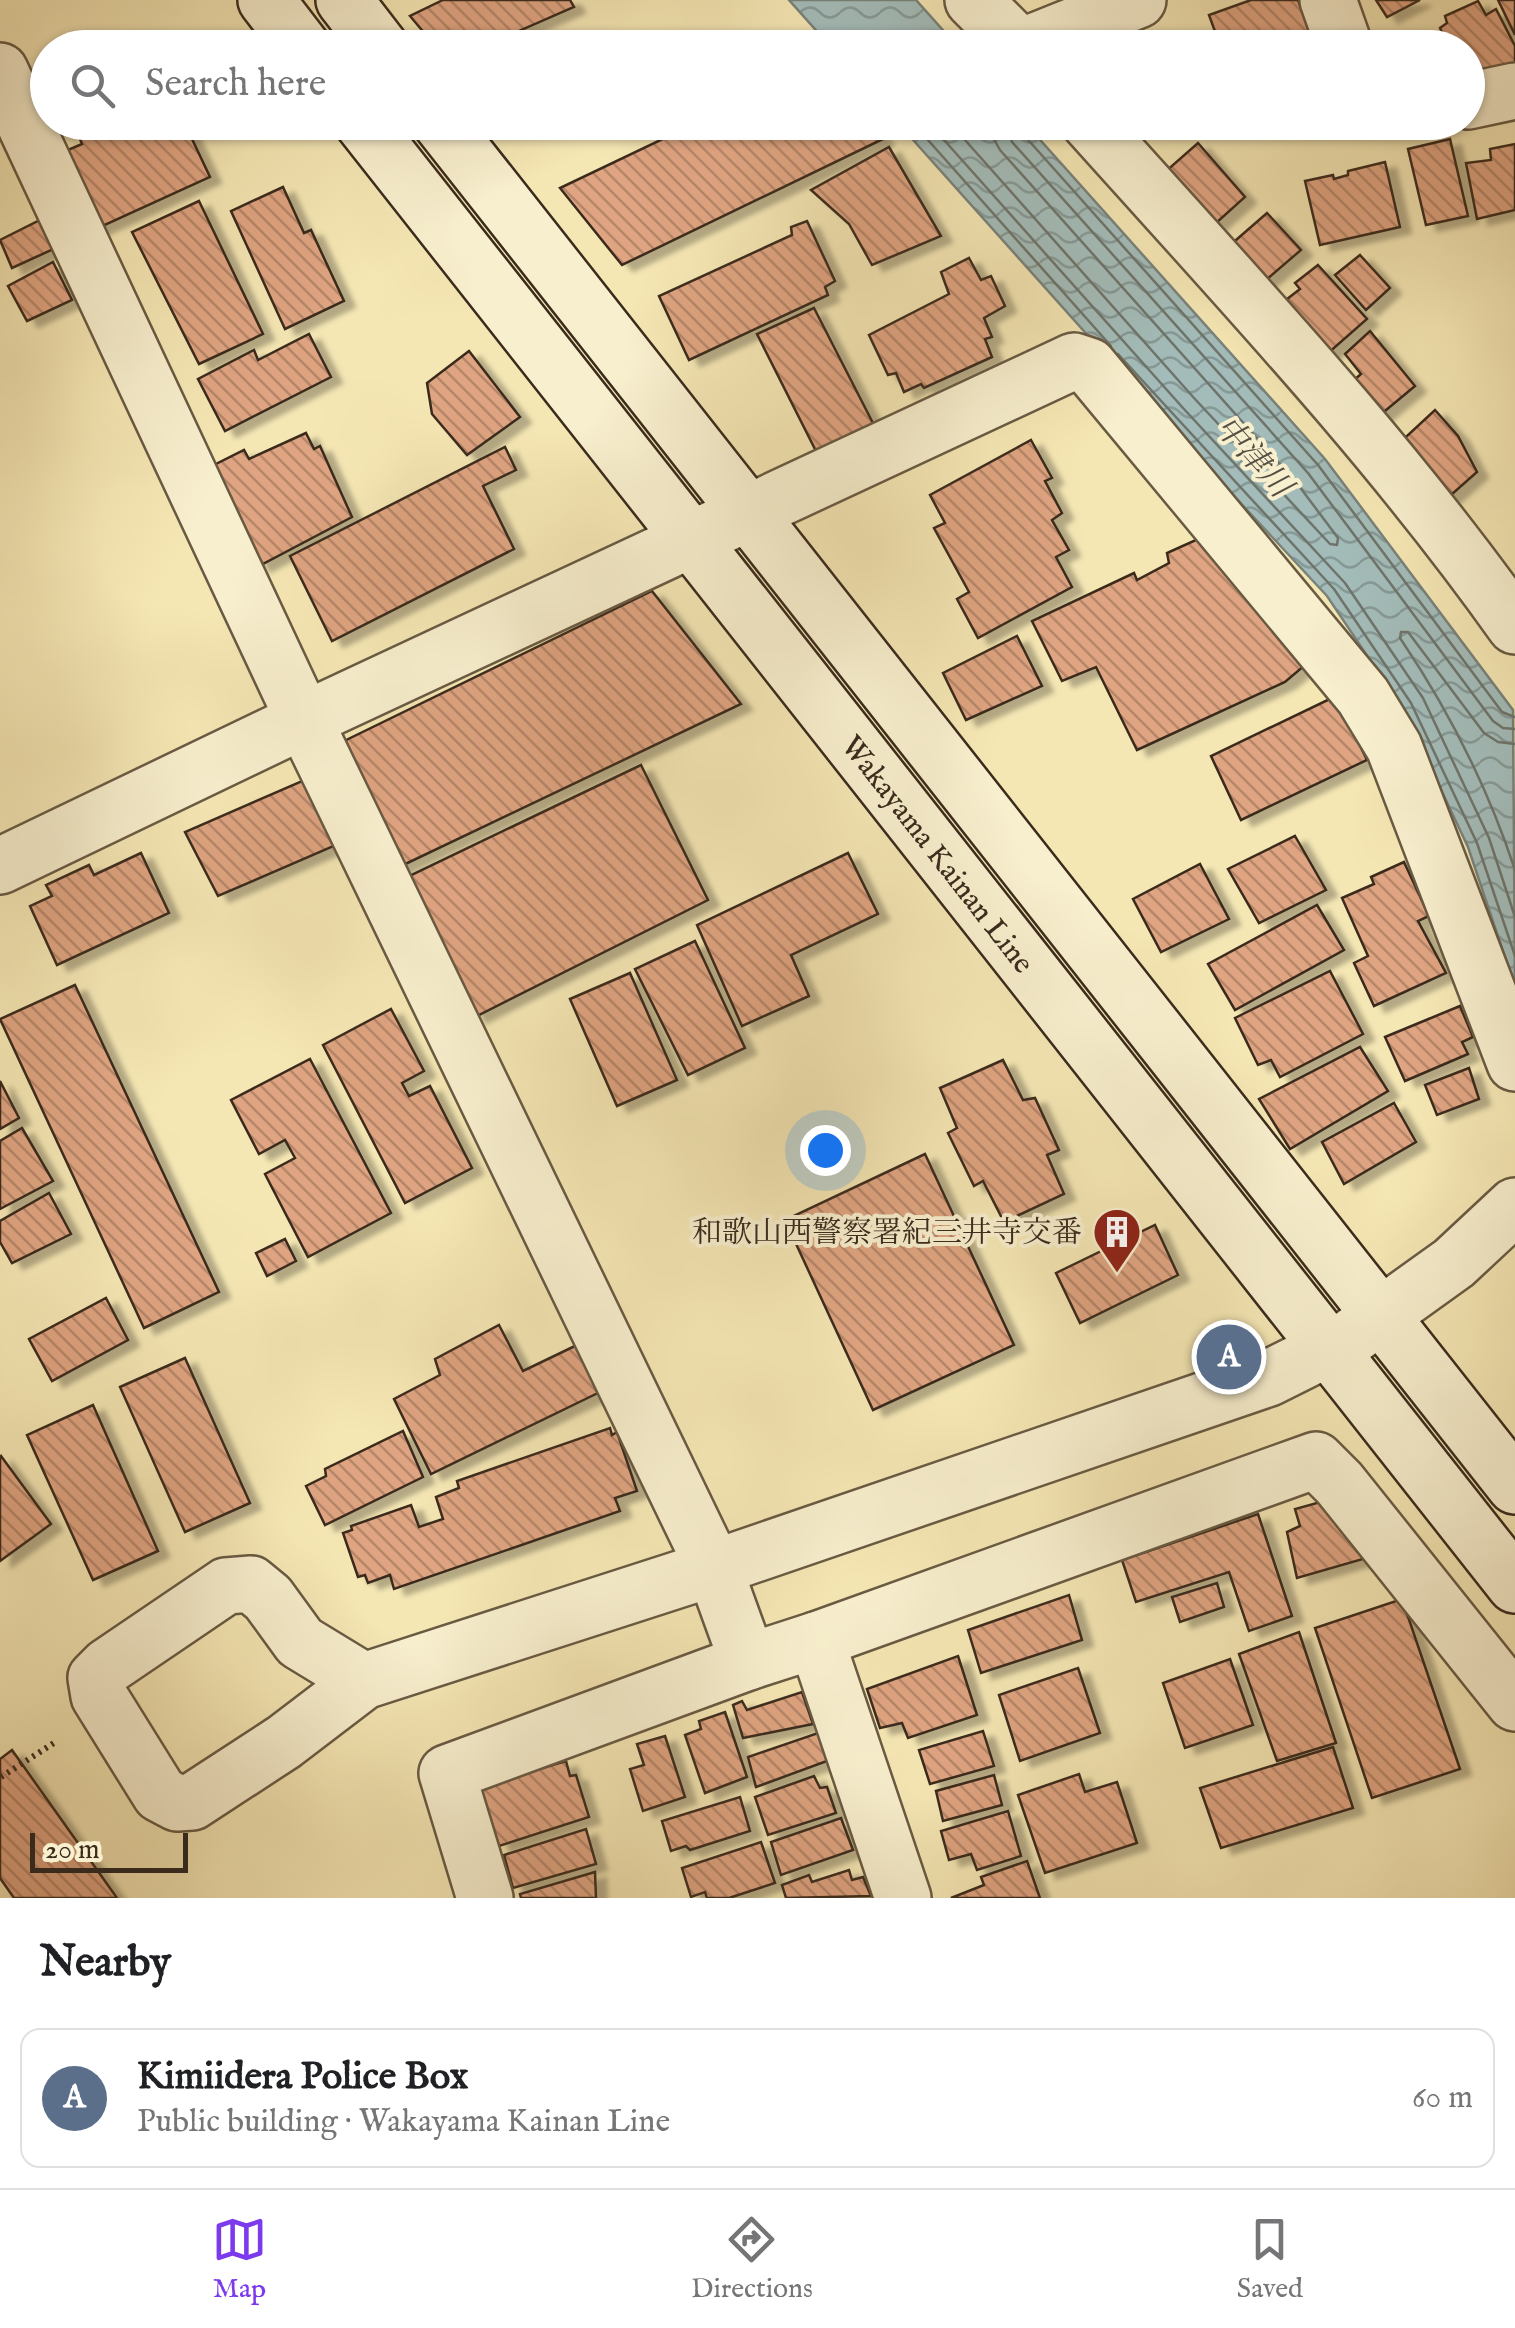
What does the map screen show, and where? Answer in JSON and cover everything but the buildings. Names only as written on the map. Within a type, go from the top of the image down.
[{"type":"street","points":[[266,0],[289,30]]},
{"type":"street","points":[[344,0],[367,30]]},
{"type":"street","points":[[973,0],[1004,30]]},
{"type":"street","points":[[1063,30],[1138,0]]},
{"type":"street","points":[[1328,0],[1339,30]]},
{"type":"street","points":[[0,71],[30,135]]},
{"type":"street","points":[[1485,97],[1515,91]]},
{"type":"street","points":[[32,140],[304,720],[714,1568],[748,1662]]},
{"type":"street","name":"Wakayama Kainan Line","points":[[376,140],[1515,1585]]},
{"type":"street","name":"Wakayama Kainan Line","points":[[454,140],[1515,1486]]},
{"type":"street","points":[[1105,140],[1289,344],[1451,536],[1515,626]]},
{"type":"street","points":[[0,866],[304,720],[1074,362],[1089,366],[1364,696],[1394,747],[1515,1063]]},
{"type":"street","points":[[364,1681],[300,1642],[268,1598],[252,1584],[226,1586],[96,1678],[98,1696],[160,1794],[177,1803],[192,1802],[284,1742],[364,1681],[714,1568],[1269,1378],[1351,1337],[1454,1263],[1515,1206]]},
{"type":"street","points":[[485,1898],[447,1773],[1316,1460],[1515,1703]]},
{"type":"street","points":[[816,1640],[903,1898]]},
{"type":"path","points":[[1,1777],[57,1740]]},
{"type":"water","points":[[789,0],[916,0],[943,30],[816,30]]},
{"type":"water","name":"中津川","points":[[913,140],[1040,140],[1325,459],[1513,710],[1515,987],[1468,847],[1403,709],[1327,596]]},
{"type":"place","name":"和歌山西警察署紀三井寺交番","points":[[1117,1274]]},
{"type":"place","name":"Kimiidera Police Box","points":[[1229,1357]]}]
